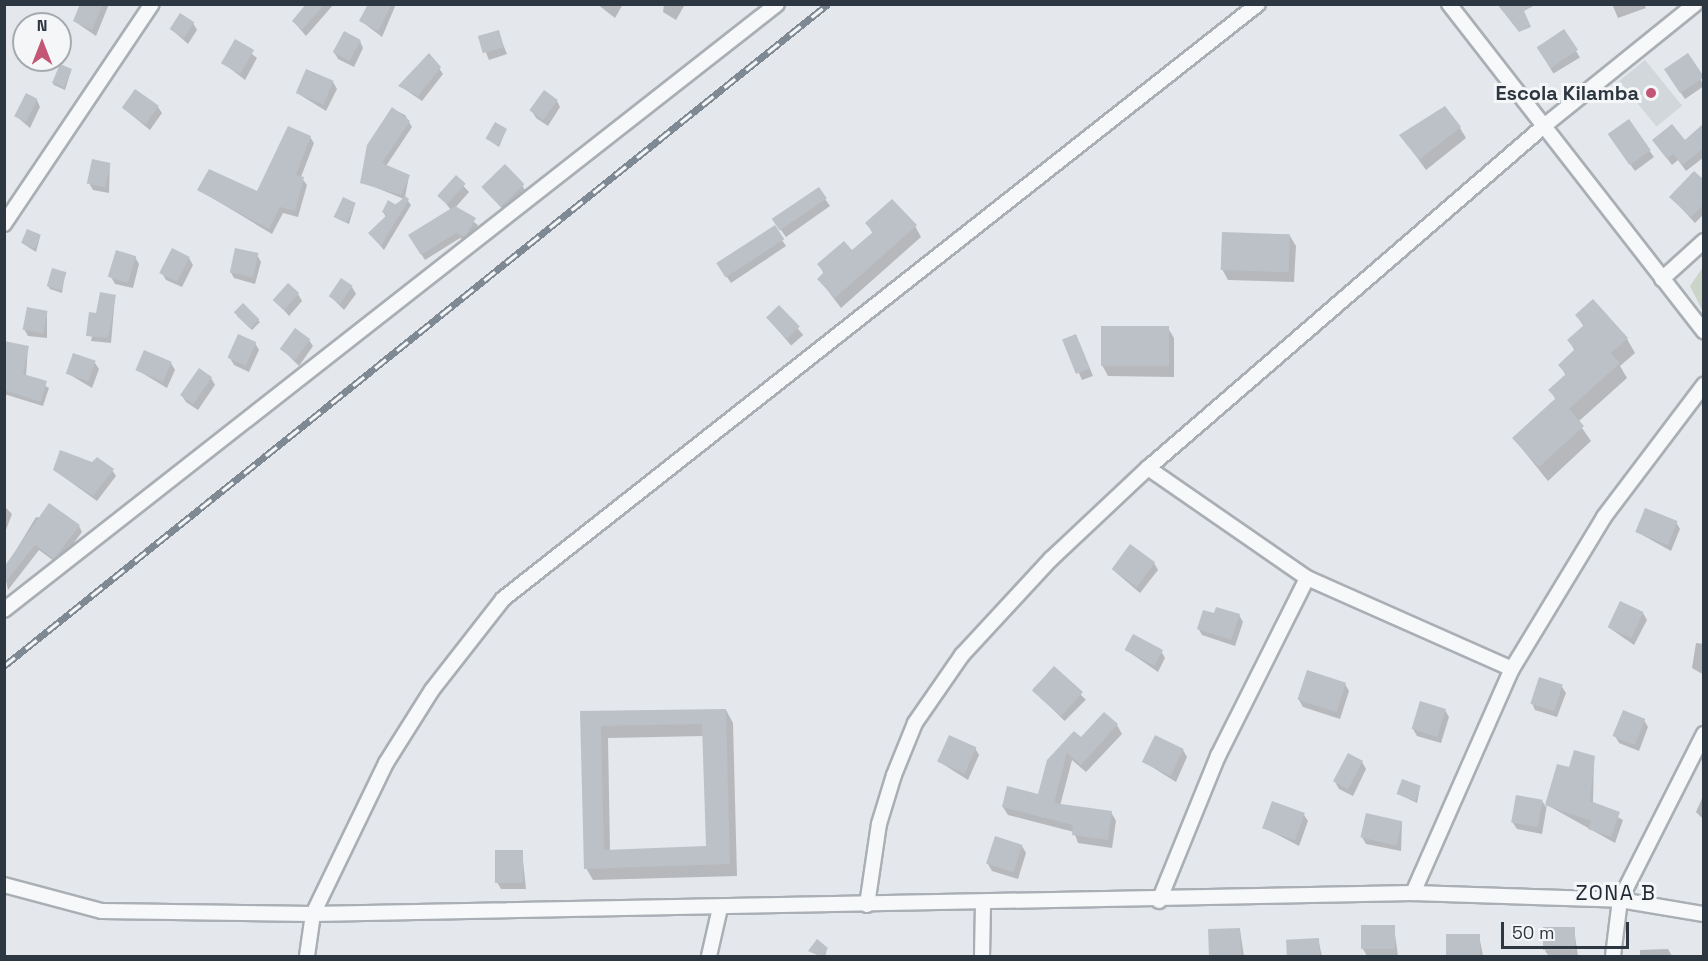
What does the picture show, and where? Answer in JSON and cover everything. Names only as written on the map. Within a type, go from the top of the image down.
[{"type":"street","points":[[4,224],[152,4]]},
{"type":"street","points":[[4,610],[777,4]]},
{"type":"street","points":[[308,957],[313,914],[386,764],[432,690],[503,599],[1258,4]]},
{"type":"street","points":[[1449,4],[1704,332]]},
{"type":"street","points":[[867,905],[879,824],[915,723],[962,655],[1051,559],[1148,468],[1544,126],[1695,4]]},
{"type":"street","points":[[1662,279],[1704,242]]},
{"type":"street","points":[[1413,893],[1512,669],[1604,518],[1704,385]]},
{"type":"street","points":[[1148,468],[1307,578],[1512,669]]},
{"type":"street","points":[[1160,901],[1218,756],[1307,578]]},
{"type":"street","points":[[1613,957],[1620,900],[1704,734]]},
{"type":"street","points":[[4,885],[42,899],[102,911],[313,914],[1160,901],[1413,893],[1620,900],[1704,914]]},
{"type":"street","points":[[982,957],[983,904]]},
{"type":"street","points":[[709,957],[720,908]]},
{"type":"shaded area","name":"Escola Kilamba","points":[[1645,60],[1682,106],[1656,127],[1619,81]]},
{"type":"green space","points":[[1703,267],[1703,312],[1690,286]]},
{"type":"building","points":[[80,4],[103,4],[92,30],[73,21]]},
{"type":"building","points":[[306,4],[325,4],[302,30],[292,21]]},
{"type":"building","points":[[368,4],[392,4],[378,31],[359,21]]},
{"type":"building","points":[[1497,4],[1537,4],[1524,11],[1531,27],[1519,32]]},
{"type":"building","points":[[180,13],[194,22],[184,38],[170,29]]},
{"type":"building","points":[[1564,29],[1578,50],[1551,68],[1537,47]]},
{"type":"building","points":[[499,30],[504,47],[483,53],[478,36]]},
{"type":"building","points":[[344,31],[361,40],[350,61],[333,52]]},
{"type":"building","points":[[235,39],[254,50],[240,74],[221,63]]},
{"type":"building","points":[[429,53],[441,67],[418,96],[398,86]]},
{"type":"building","points":[[1688,53],[1704,77],[1680,93],[1664,69]]},
{"type":"building","points":[[306,69],[334,81],[323,105],[296,93]]},
{"type":"building","points":[[57,72],[71,72],[64,87],[52,82]]},
{"type":"building","points":[[135,89],[159,106],[146,124],[122,108]]},
{"type":"building","points":[[544,90],[558,100],[543,120],[529,110]]},
{"type":"building","points":[[26,93],[38,99],[26,122],[14,116]]},
{"type":"building","points":[[1445,106],[1461,127],[1419,160],[1399,135]]},
{"type":"building","points":[[392,107],[410,121],[382,163],[410,175],[401,195],[360,183],[367,145]]},
{"type":"building","points":[[1629,119],[1651,150],[1629,165],[1608,134]]},
{"type":"building","points":[[495,122],[507,129],[498,145],[486,138]]},
{"type":"building","points":[[1704,123],[1704,148],[1682,165],[1673,154],[1667,159],[1652,140],[1672,124],[1685,140]]},
{"type":"building","points":[[288,126],[311,136],[296,175],[304,177],[295,211],[280,207],[269,229],[197,190],[209,169],[257,191]]},
{"type":"building","points":[[92,159],[111,163],[105,187],[87,183]]},
{"type":"building","points":[[505,164],[524,184],[501,207],[481,187]]},
{"type":"building","points":[[1694,171],[1704,180],[1704,204],[1691,217],[1669,197]]},
{"type":"building","points":[[456,175],[466,184],[447,205],[437,196]]},
{"type":"building","points":[[819,187],[827,199],[780,230],[772,219]]},
{"type":"building","points":[[405,196],[409,199],[381,246],[368,233],[387,215],[382,212],[388,200],[396,205]]},
{"type":"building","points":[[343,197],[356,203],[346,223],[334,217]]},
{"type":"building","points":[[892,199],[917,225],[835,298],[817,279],[824,272],[817,264],[844,241],[852,250],[873,232],[865,223]]},
{"type":"building","points":[[455,206],[476,218],[465,237],[456,233],[421,255],[408,235]]},
{"type":"building","points":[[775,225],[784,239],[726,277],[716,263]]},
{"type":"building","points":[[27,229],[41,235],[35,249],[21,243]]},
{"type":"building","points":[[1222,232],[1290,234],[1289,272],[1221,270]]},
{"type":"building","points":[[172,248],[190,257],[177,282],[159,273]]},
{"type":"building","points":[[235,248],[258,253],[253,277],[230,272]]},
{"type":"building","points":[[116,250],[136,256],[128,283],[108,277]]},
{"type":"building","points":[[52,268],[66,272],[61,290],[47,286]]},
{"type":"building","points":[[341,278],[353,286],[340,304],[329,296]]},
{"type":"building","points":[[288,283],[299,293],[284,310],[273,300]]},
{"type":"building","points":[[100,292],[116,295],[108,338],[86,336],[89,312],[96,313]]},
{"type":"building","points":[[1593,299],[1628,338],[1611,353],[1620,363],[1569,409],[1584,426],[1539,467],[1512,438],[1556,398],[1548,390],[1566,374],[1558,365],[1575,349],[1567,340],[1584,325],[1575,315]]},
{"type":"building","points":[[243,303],[259,319],[250,328],[234,312]]},
{"type":"building","points":[[779,305],[800,327],[787,339],[766,318]]},
{"type":"building","points":[[27,307],[48,311],[43,334],[23,330]]},
{"type":"building","points":[[1101,326],[1169,326],[1169,366],[1101,366]]},
{"type":"building","points":[[295,328],[310,339],[295,360],[280,349]]},
{"type":"building","points":[[238,334],[256,342],[246,366],[227,358]]},
{"type":"building","points":[[1076,334],[1090,368],[1076,374],[1062,340]]},
{"type":"building","points":[[4,341],[29,346],[23,374],[47,381],[41,402],[4,390]]},
{"type":"building","points":[[144,350],[172,362],[163,382],[135,370]]},
{"type":"building","points":[[73,353],[96,361],[89,382],[66,374]]},
{"type":"building","points":[[199,368],[212,377],[193,404],[180,395]]},
{"type":"building","points":[[60,450],[92,462],[97,457],[114,469],[93,496],[53,470]]},
{"type":"building","points":[[49,503],[80,525],[54,559],[35,545],[4,584],[4,567]]},
{"type":"building","points":[[1645,508],[1677,521],[1668,545],[1635,532]]},
{"type":"building","points":[[1130,544],[1155,562],[1137,587],[1112,569]]},
{"type":"building","points":[[1620,601],[1644,612],[1631,638],[1608,627]]},
{"type":"building","points":[[1216,607],[1240,614],[1231,640],[1197,629],[1203,610],[1214,613]]},
{"type":"building","points":[[1133,634],[1163,650],[1155,666],[1125,650]]},
{"type":"building","points":[[1054,666],[1083,692],[1061,717],[1032,691]]},
{"type":"building","points":[[1307,670],[1346,683],[1336,712],[1297,699]]},
{"type":"building","points":[[1539,677],[1563,685],[1554,711],[1530,704]]},
{"type":"building","points":[[1420,701],[1446,709],[1437,737],[1412,729]]},
{"type":"building","points":[[726,709],[730,864],[584,869],[580,711]],"holes":[[[702,724],[706,846],[604,850],[601,726]]]},
{"type":"building","points":[[1623,710],[1645,719],[1635,745],[1613,736]]},
{"type":"building","points":[[1104,712],[1118,724],[1081,765],[1067,753],[1054,803],[1112,811],[1108,840],[1072,835],[1073,825],[1002,807],[1007,786],[1038,794],[1047,760],[1074,731],[1081,737]]},
{"type":"building","points":[[949,735],[976,747],[965,774],[937,761]]},
{"type":"building","points":[[1155,735],[1184,749],[1171,776],[1142,762]]},
{"type":"building","points":[[1574,750],[1595,756],[1590,801],[1620,812],[1611,837],[1588,829],[1591,821],[1545,805],[1557,764],[1569,767]]},
{"type":"building","points":[[1348,753],[1363,761],[1348,789],[1333,781]]},
{"type":"building","points":[[1402,779],[1421,786],[1415,801],[1397,794]]},
{"type":"building","points":[[1516,795],[1543,800],[1538,827],[1511,823]]},
{"type":"building","points":[[1272,801],[1305,813],[1295,840],[1262,828]]},
{"type":"building","points":[[1366,813],[1402,821],[1396,846],[1360,837]]},
{"type":"building","points":[[995,836],[1023,845],[1014,873],[986,864]]},
{"type":"building","points":[[495,850],[523,850],[523,883],[495,883]]},
{"type":"building","points":[[1361,925],[1395,925],[1395,949],[1361,949]]},
{"type":"building","points":[[1543,927],[1575,927],[1575,950],[1543,950]]},
{"type":"building","points":[[1240,928],[1241,956],[1209,956],[1208,929]]},
{"type":"building","points":[[1446,934],[1480,934],[1480,956],[1446,956]]},
{"type":"building","points":[[1319,938],[1320,956],[1287,956],[1286,940]]},
{"type":"building","points":[[817,939],[828,948],[822,957],[808,951]]},
{"type":"railway","points":[[4,666],[828,4]]},
{"type":"place","name":"Escola Kilamba","points":[[1651,93]]},
{"type":"district","name":"ZONA B","points":[[1616,893]]}]
